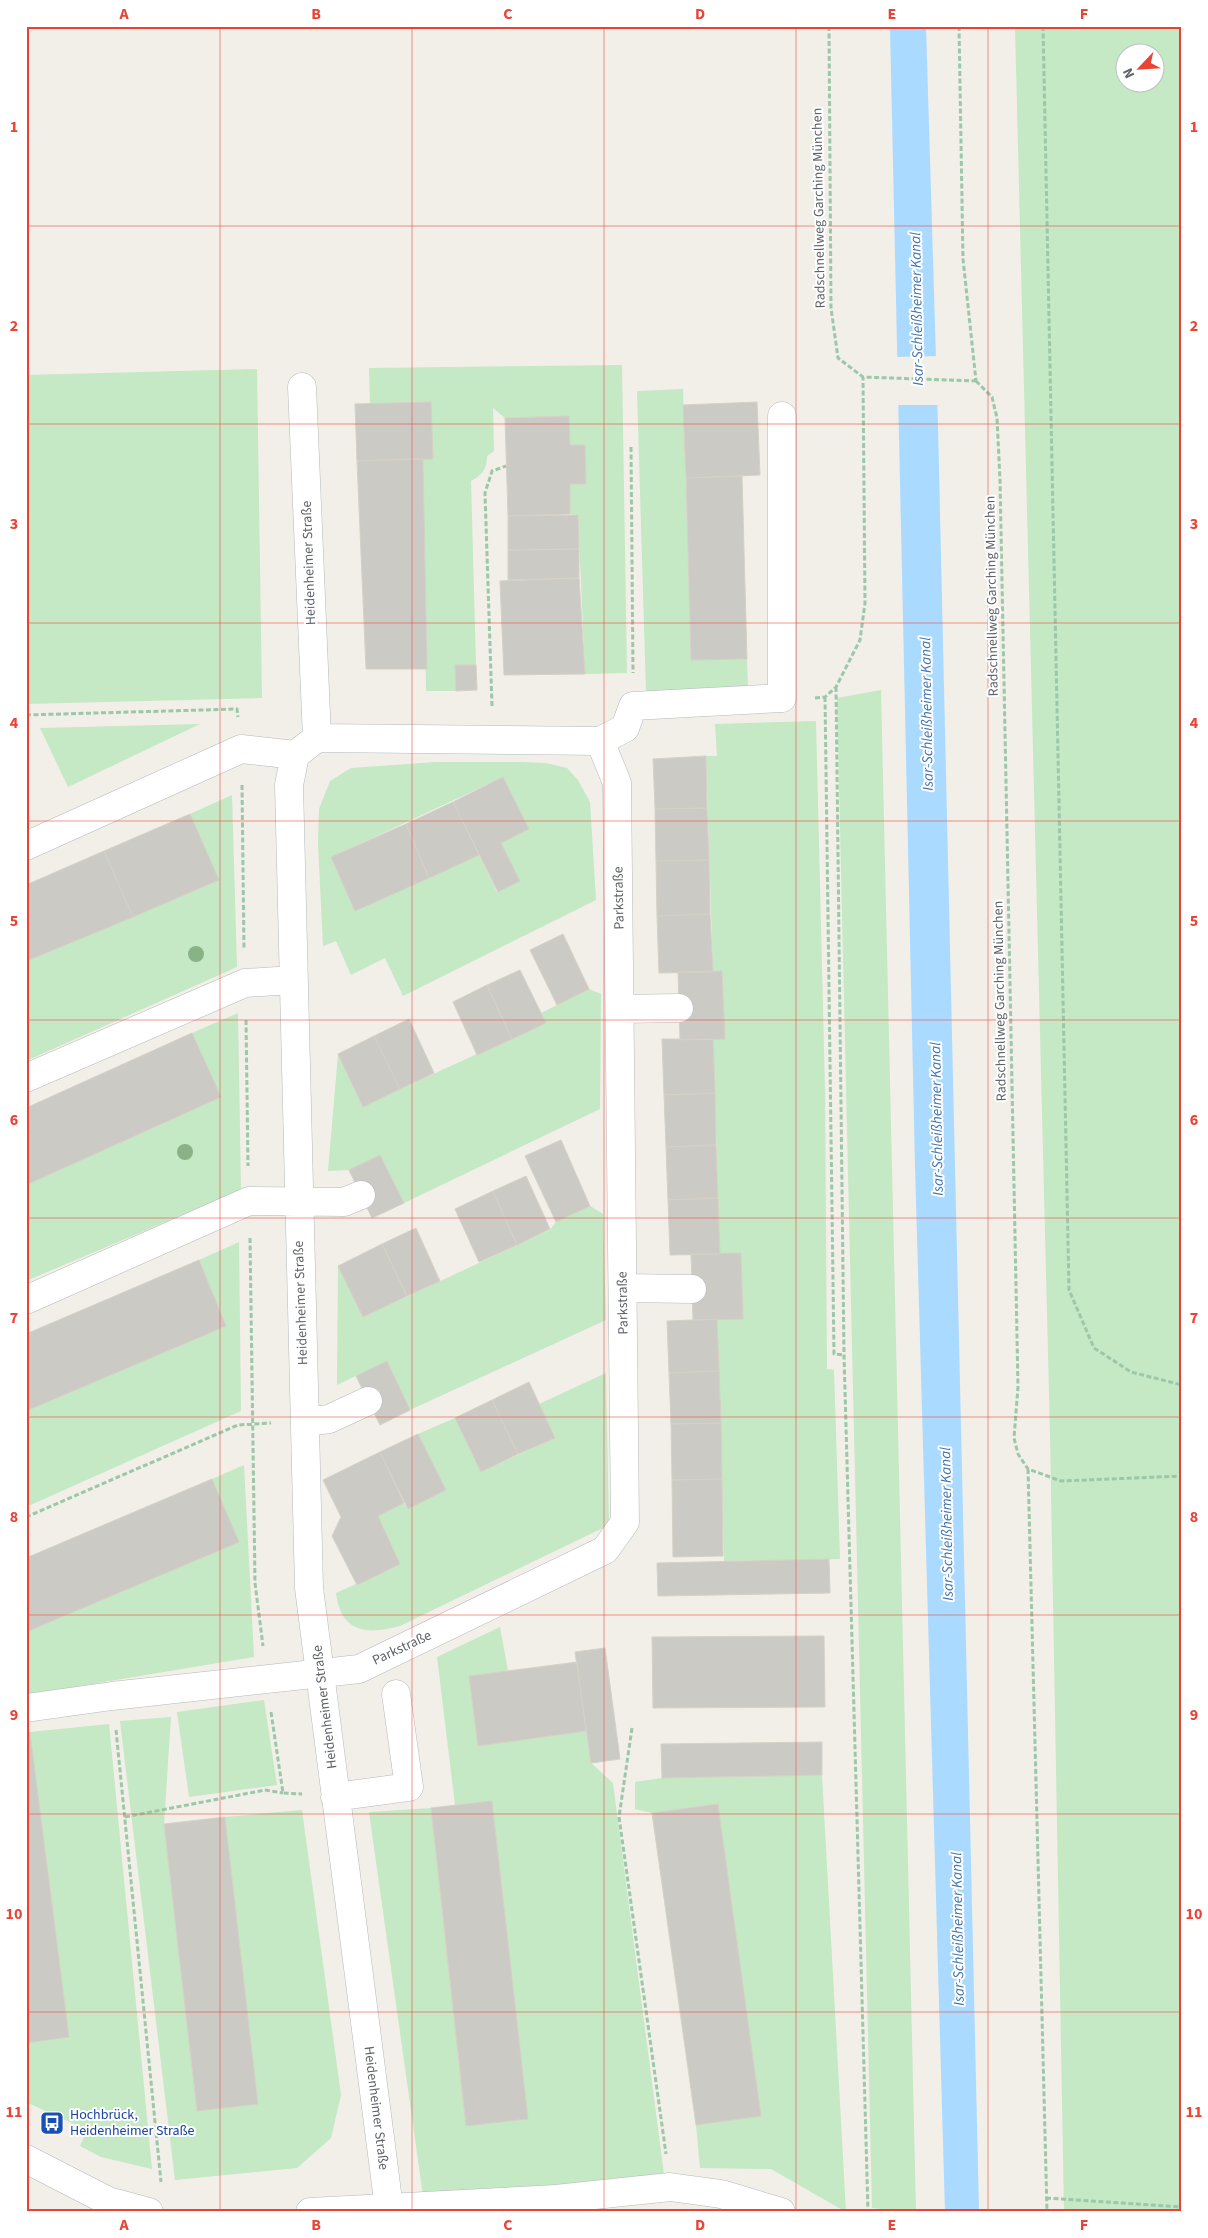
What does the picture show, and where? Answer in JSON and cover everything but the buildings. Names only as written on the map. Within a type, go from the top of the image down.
[{"type":"street","name":"Heidenheimer Straße","points":[[302,387],[317,738]]},
{"type":"street","points":[[26,846],[241,749],[295,755],[317,738],[600,741],[625,728],[633,706],[782,698],[782,416]]},
{"type":"street","name":"Parkstraße","points":[[112,1696],[359,1668],[606,1550],[625,1522],[618,782],[600,741]]},
{"type":"street","name":"Heidenheimer Straße","points":[[295,755],[289,785],[309,1588],[389,2208]]},
{"type":"street","points":[[26,1078],[245,983],[293,980]]},
{"type":"street","points":[[620,1009],[678,1008]]},
{"type":"street","points":[[26,1300],[249,1201],[344,1202],[361,1195]]},
{"type":"street","points":[[623,1288],[692,1289]]},
{"type":"street","points":[[305,1422],[329,1419],[368,1401]]},
{"type":"street","points":[[335,1796],[409,1787],[396,1694]]},
{"type":"street","points":[[26,1708],[112,1696]]},
{"type":"street","points":[[26,2159],[108,2201],[149,2212]]},
{"type":"street","points":[[310,2212],[556,2199],[670,2187],[722,2194],[782,2212]]},
{"type":"path","name":"Radschnellweg Garching München","points":[[828,26],[831,308],[838,358],[863,377]]},
{"type":"path","points":[[782,698],[825,697],[836,687],[860,640],[865,603],[863,377],[875,379],[955,379],[976,381],[963,259],[959,26]]},
{"type":"path","points":[[1043,26],[1069,1290],[1094,1348],[1131,1372],[1182,1385]]},
{"type":"path","name":"Radschnellweg Garching München","points":[[976,381],[992,397],[996,418],[1000,480],[1018,1368],[1014,1438],[1018,1454],[1028,1469]]},
{"type":"path","points":[[631,447],[633,706]]},
{"type":"path","points":[[493,740],[485,494],[492,471],[506,466]]},
{"type":"path","points":[[836,687],[844,1355],[868,2212]]},
{"type":"path","points":[[825,697],[834,1354],[844,1355]]},
{"type":"path","points":[[26,715],[237,709],[241,749],[255,1583],[266,1679],[283,1793]]},
{"type":"path","points":[[26,1517],[238,1425],[305,1422]]},
{"type":"path","points":[[1047,2212],[1028,1469],[1061,1481],[1182,1476]]},
{"type":"path","points":[[112,1696],[162,2182]]},
{"type":"path","points":[[632,1728],[619,1817],[670,2187]]},
{"type":"path","points":[[125,1817],[265,1790],[335,1796]]},
{"type":"path","points":[[1046,2198],[1182,2207]]},
{"type":"green space","points":[[1015,26],[1182,26],[1182,2212],[1064,2212],[1050,1434]]},
{"type":"green space","points":[[622,365],[627,673],[585,674],[578,515],[570,514],[570,484],[586,484],[585,445],[570,445],[569,416],[505,418],[493,408],[494,451],[487,456],[483,471],[471,481],[476,665],[455,666],[456,691],[426,691],[423,458],[370,404],[369,368]]},
{"type":"green space","points":[[257,369],[262,698],[26,704],[26,375]]},
{"type":"green space","points":[[683,389],[691,660],[747,659],[748,689],[646,692],[637,391]]},
{"type":"green space","points":[[881,690],[916,2212],[872,2208],[837,698]]},
{"type":"green space","points":[[816,721],[825,1090],[827,1369],[834,1370],[840,1559],[724,1561],[717,1319],[720,1254],[713,1039],[724,1039],[722,972],[713,972],[706,756],[717,756],[715,724]]},
{"type":"green space","points":[[200,724],[68,787],[40,728]]},
{"type":"green space","points":[[436,762],[522,762],[546,763],[567,768],[578,780],[590,802],[596,900],[403,996],[385,958],[351,975],[336,941],[323,946],[318,844],[319,809],[330,781],[351,768]],"holes":[[[503,777],[529,829],[501,843],[519,881],[497,892],[479,855],[332,857]]]},
{"type":"green space","points":[[232,795],[237,967],[26,1061],[26,961],[219,880],[190,814]]},
{"type":"green space","points":[[589,989],[601,994],[600,1109],[404,1203],[380,1155],[349,1170],[328,1171],[338,1054],[363,1106],[545,1023],[541,1013]]},
{"type":"green space","points":[[238,1013],[241,1190],[26,1281],[26,1185],[220,1097],[192,1033]]},
{"type":"green space","points":[[590,1206],[603,1214],[606,1320],[410,1410],[387,1361],[337,1385],[338,1266],[363,1317],[550,1230],[556,1222]]},
{"type":"green space","points":[[239,1242],[241,1411],[26,1507],[26,1411],[226,1326],[199,1260]]},
{"type":"green space","points":[[606,1373],[609,1525],[400,1626],[388,1629],[367,1630],[358,1628],[343,1616],[336,1593],[400,1564],[378,1516],[404,1503],[408,1509],[446,1490],[418,1434],[455,1418],[481,1472],[554,1438],[539,1404]]},
{"type":"green space","points":[[244,1465],[254,1657],[26,1695],[26,1631],[212,1479]]},
{"type":"green space","points":[[500,1627],[508,1671],[469,1676],[478,1746],[586,1731],[591,1763],[613,1783],[665,2182],[423,2196],[369,1812],[431,1808],[466,2126],[528,2119],[492,1801],[455,1805],[437,1657]]},
{"type":"green space","points":[[264,1700],[277,1785],[189,1797],[177,1712]]},
{"type":"green space","points":[[171,1717],[164,1824],[197,2111],[258,2103],[225,1817],[302,1810],[341,2095],[331,2138],[297,2168],[175,2180],[120,1721]]},
{"type":"green space","points":[[109,1724],[152,2169],[101,2157],[80,2146],[87,2130],[26,2102],[26,2043],[69,2037],[30,1732]]},
{"type":"green space","points":[[822,1775],[846,2212],[771,2169],[700,2168],[696,2125],[761,2116],[718,1804],[652,1813],[635,1809],[635,1782],[662,1778]]},
{"type":"water","name":"Isar-Schleißheimer Kanal","points":[[890,26],[926,26],[938,426],[979,2212],[945,2212],[915,1166]]},
{"type":"pier","points":[[939,356],[940,405],[896,405],[895,357]]},
{"type":"place","name":"Hochbrück, Heidenheimer Straße","points":[[52,2123]]}]
